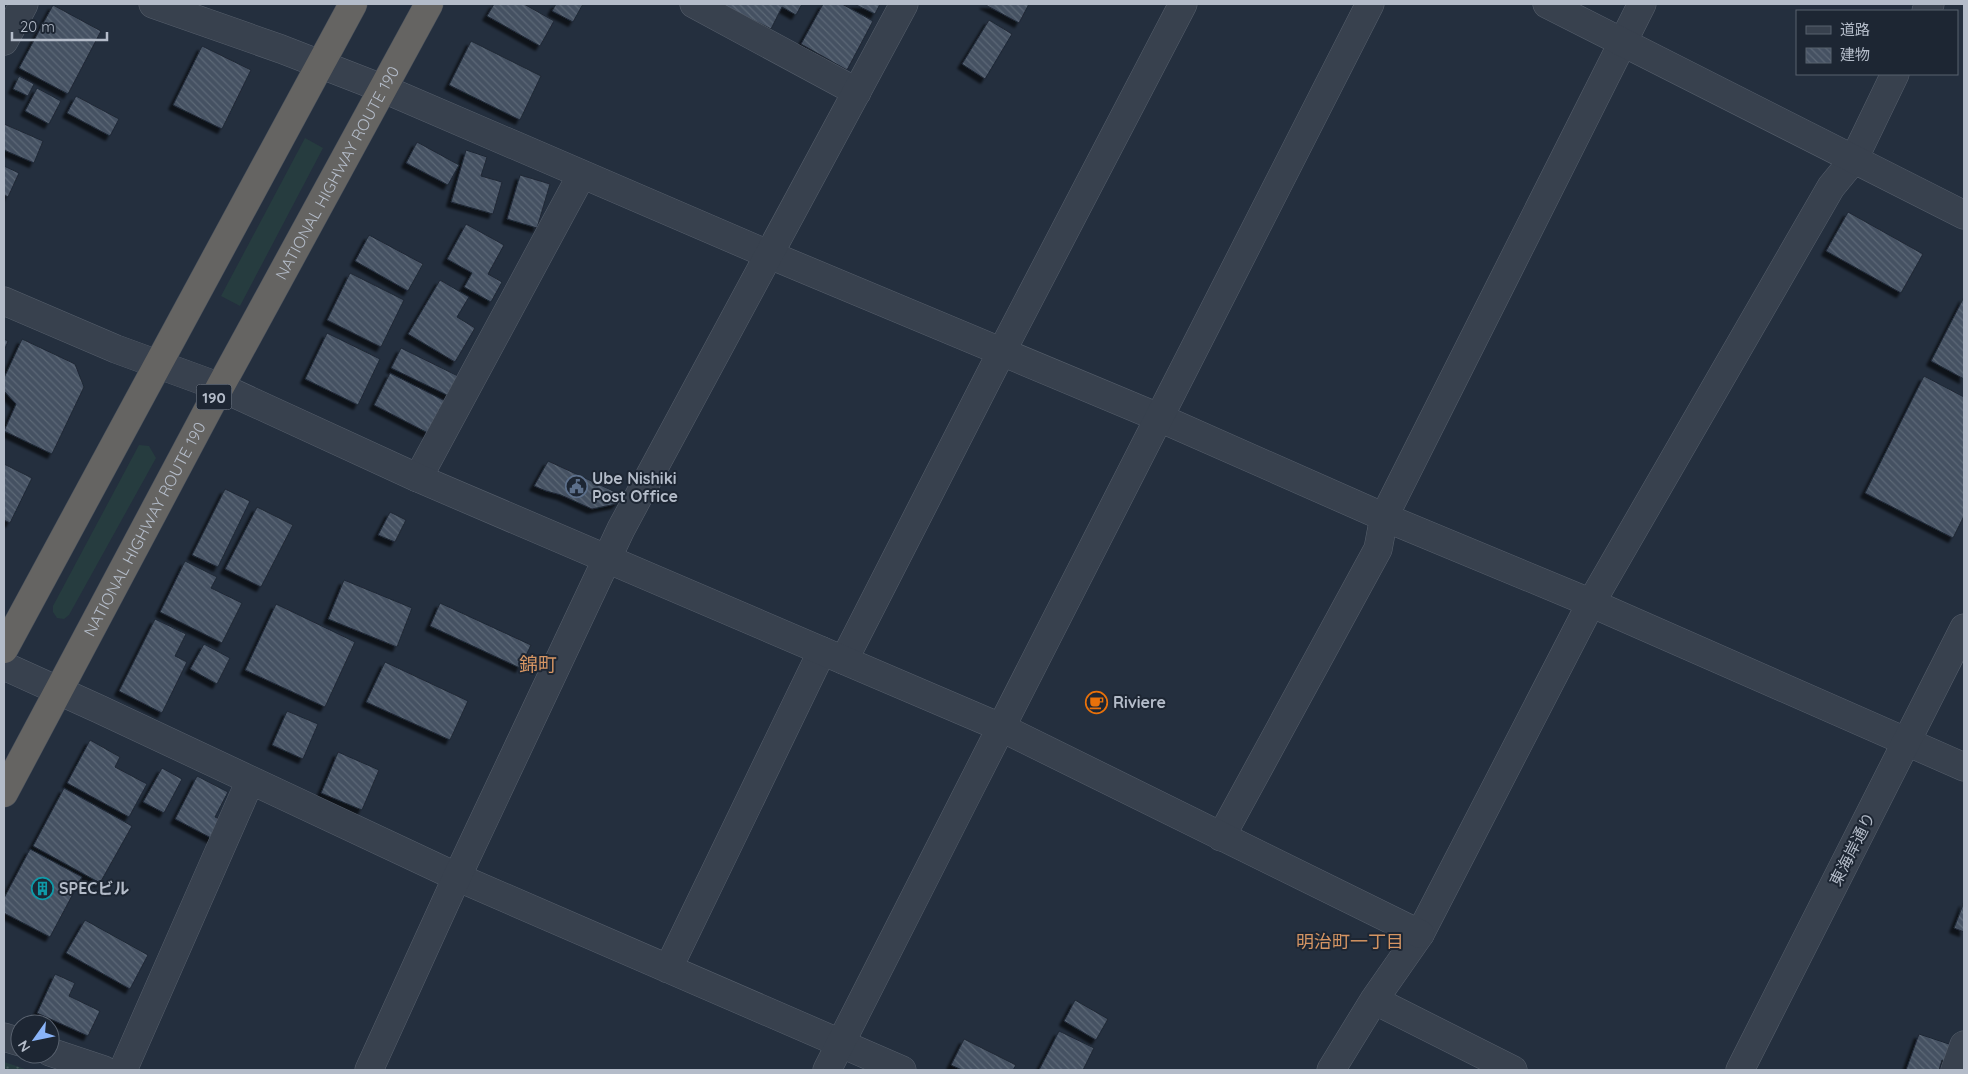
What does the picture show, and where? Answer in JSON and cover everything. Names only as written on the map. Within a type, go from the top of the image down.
[{"type":"highway","points":[[4,649],[353,4]]},
{"type":"highway","name":"NATIONAL HIGHWAY ROUTE 190","points":[[4,793],[220,387],[429,4]]},
{"type":"street","points":[[4,41],[24,4]]},
{"type":"street","points":[[153,4],[281,48],[384,89],[770,255],[1160,418],[1384,517],[1591,603],[1964,767]]},
{"type":"street","points":[[694,4],[857,92]]},
{"type":"street","points":[[369,1070],[457,877],[622,529],[904,4]]},
{"type":"street","points":[[668,969],[833,655],[1002,351],[1183,4]]},
{"type":"street","points":[[828,1070],[1000,727],[1160,418],[1370,4]]},
{"type":"street","points":[[1547,4],[1964,215]]},
{"type":"street","points":[[1221,836],[1378,549],[1384,517],[1642,4]]},
{"type":"street","points":[[1331,1070],[1374,1000],[1420,934],[1591,603],[1831,187],[1854,159],[1895,75]]},
{"type":"street","points":[[418,478],[582,174]]},
{"type":"street","points":[[4,301],[116,349],[220,387],[418,478],[1000,727],[1420,934]]},
{"type":"street","name":"東海岸通り","points":[[1740,1070],[1964,628]]},
{"type":"street","points":[[4,666],[457,877],[902,1070]]},
{"type":"street","points":[[123,1070],[250,781]]},
{"type":"street","points":[[1374,1000],[1513,1070]]},
{"type":"street","points":[[1956,1070],[1964,1045]]},
{"type":"street","points":[[60,1056],[97,1069]]},
{"type":"green space","points":[[305,138],[323,148],[240,306],[221,296]]},
{"type":"green space","points":[[139,445],[149,446],[156,458],[69,615],[64,619],[57,618],[53,612],[53,606]]},
{"type":"green space","points":[[4,1062],[28,1070],[4,1070]]},
{"type":"building","points":[[494,4],[524,4],[554,21],[540,46],[487,16]]},
{"type":"building","points":[[556,4],[583,4],[573,22],[552,11]]},
{"type":"building","points":[[721,4],[802,4],[796,15],[782,7],[771,29]]},
{"type":"building","points":[[823,4],[842,4],[873,21],[847,70],[801,44]]},
{"type":"building","points":[[854,4],[880,4],[875,14]]},
{"type":"building","points":[[984,4],[1029,4],[1019,23]]},
{"type":"building","points":[[53,5],[101,31],[68,94],[19,68]]},
{"type":"building","points":[[989,20],[1012,34],[985,79],[962,64]]},
{"type":"building","points":[[471,41],[541,76],[520,120],[449,85]]},
{"type":"building","points":[[202,46],[251,70],[222,129],[173,105]]},
{"type":"building","points":[[19,76],[34,84],[28,96],[13,89]]},
{"type":"building","points":[[37,88],[61,101],[49,124],[25,111]]},
{"type":"building","points":[[76,96],[119,119],[110,136],[67,113]]},
{"type":"building","points":[[4,124],[43,141],[34,163],[4,150]]},
{"type":"building","points":[[417,142],[459,165],[448,185],[406,163]]},
{"type":"building","points":[[466,150],[487,157],[481,176],[502,182],[493,214],[451,202]]},
{"type":"building","points":[[4,166],[19,173],[8,197],[4,195]]},
{"type":"building","points":[[520,175],[550,184],[537,228],[507,219]]},
{"type":"building","points":[[1848,212],[1923,254],[1901,293],[1826,251]]},
{"type":"building","points":[[466,224],[504,245],[488,274],[502,282],[491,302],[464,287],[472,273],[447,259]]},
{"type":"building","points":[[369,235],[423,264],[408,291],[355,261]]},
{"type":"building","points":[[350,273],[404,300],[381,347],[327,320]]},
{"type":"building","points":[[440,280],[469,297],[457,317],[475,328],[455,362],[408,334]]},
{"type":"building","points":[[1964,297],[1964,379],[1931,361]]},
{"type":"building","points":[[327,333],[380,359],[358,405],[305,379]]},
{"type":"building","points":[[4,339],[8,341],[4,351]]},
{"type":"building","points":[[22,339],[75,364],[84,387],[52,454],[4,431],[16,404],[4,391],[4,378]]},
{"type":"building","points":[[401,348],[458,376],[449,396],[391,368]]},
{"type":"building","points":[[390,373],[445,401],[428,433],[374,405]]},
{"type":"building","points":[[1924,376],[1964,397],[1964,516],[1953,538],[1865,493]]},
{"type":"building","points":[[548,461],[624,496],[616,504],[592,509],[561,495],[534,486]]},
{"type":"building","points":[[4,464],[32,478],[10,523],[4,520]]},
{"type":"building","points":[[225,489],[250,501],[218,567],[192,555]]},
{"type":"building","points":[[257,507],[293,525],[261,587],[225,569]]},
{"type":"building","points":[[390,512],[406,520],[395,542],[378,535]]},
{"type":"building","points":[[185,561],[217,577],[211,588],[242,603],[222,643],[160,612]]},
{"type":"building","points":[[344,580],[412,608],[397,647],[328,619]]},
{"type":"building","points":[[440,603],[531,645],[520,668],[430,626]]},
{"type":"building","points":[[276,604],[355,642],[325,707],[245,670]]},
{"type":"building","points":[[155,619],[186,634],[175,656],[187,662],[162,713],[119,691]]},
{"type":"building","points":[[204,644],[230,658],[217,684],[190,669]]},
{"type":"building","points":[[385,662],[468,701],[450,740],[366,702]]},
{"type":"building","points":[[287,711],[318,724],[303,759],[272,745]]},
{"type":"building","points":[[90,740],[120,757],[115,767],[147,784],[129,817],[67,783]]},
{"type":"building","points":[[338,752],[379,770],[362,810],[321,793]]},
{"type":"building","points":[[162,768],[182,779],[164,813],[143,802]]},
{"type":"building","points":[[197,776],[228,792],[215,817],[222,820],[213,839],[175,819]]},
{"type":"building","points":[[64,788],[132,826],[100,883],[33,846]]},
{"type":"building","name":"SPECビル","points":[[30,849],[82,877],[50,937],[4,913],[4,898]]},
{"type":"building","points":[[1964,902],[1964,932],[1954,928]]},
{"type":"building","points":[[85,920],[148,955],[130,989],[66,953]]},
{"type":"building","points":[[55,974],[75,983],[69,996],[100,1011],[88,1036],[60,1023],[60,1014],[37,1013]]},
{"type":"building","points":[[1075,1000],[1108,1019],[1096,1040],[1064,1021]]},
{"type":"building","points":[[1059,1031],[1094,1048],[1083,1070],[1039,1070]]},
{"type":"building","points":[[1919,1034],[1955,1046],[1949,1063],[1942,1060],[1939,1070],[1906,1070]]},
{"type":"building","points":[[964,1039],[1016,1065],[1013,1070],[962,1070],[951,1065]]},
{"type":"place","name":"Ube Nishiki Post Office","points":[[576,487]]},
{"type":"place","name":"Riviere","points":[[1097,702]]},
{"type":"place","name":"SPECビル","points":[[43,888]]},
{"type":"district","name":"錦町","points":[[538,664]]},
{"type":"district","name":"明治町一丁目","points":[[1350,941]]}]
